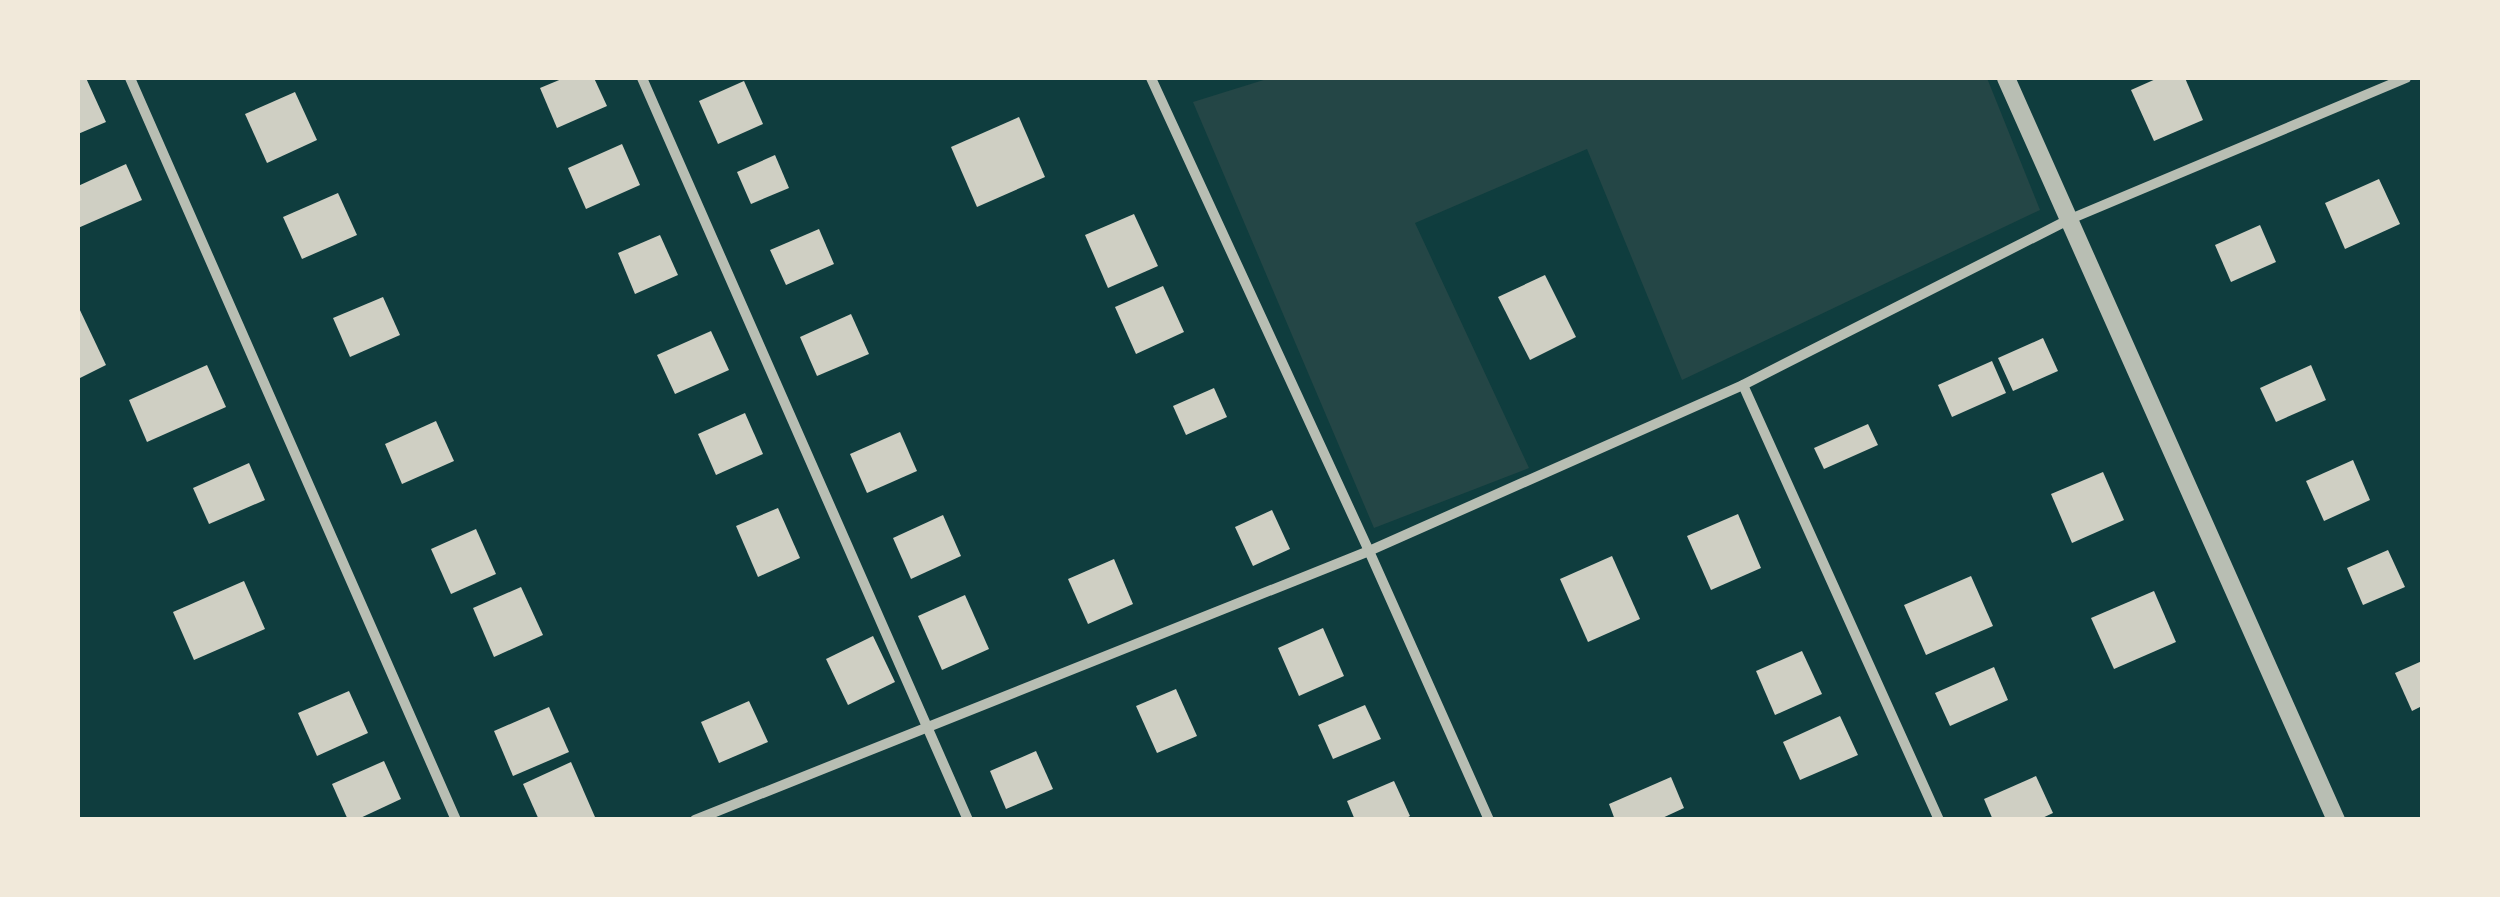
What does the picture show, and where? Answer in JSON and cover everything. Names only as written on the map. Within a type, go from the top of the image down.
[{"type":"street","points":[[130,78],[456,820]]},
{"type":"street","points":[[642,78],[968,820]]},
{"type":"street","points":[[1152,78],[1489,820]]},
{"type":"street","points":[[2006,78],[2336,820]]},
{"type":"street","points":[[695,820],[1369,550],[1743,385],[2068,220],[2406,78]]},
{"type":"street","points":[[1743,385],[1939,820]]},
{"type":"shaded area","points":[[1270,78],[1987,78],[2040,210],[1682,380],[1587,149],[1415,223],[1529,468],[1374,528],[1193,102]]},
{"type":"building","points":[[78,78],[86,78],[106,122],[78,134]]},
{"type":"building","points":[[564,78],[594,78],[607,106],[557,128],[540,88]]},
{"type":"building","points":[[2158,78],[2185,78],[2203,120],[2154,141],[2131,90]]},
{"type":"building","points":[[744,81],[763,124],[718,144],[699,101]]},
{"type":"building","points":[[295,92],[317,140],[267,163],[245,114]]},
{"type":"building","points":[[1019,117],[1045,177],[977,207],[951,147]]},
{"type":"building","points":[[622,144],[640,185],[586,209],[568,168]]},
{"type":"building","points":[[775,155],[789,188],[751,204],[737,172]]},
{"type":"building","points":[[126,164],[142,200],[78,228],[78,186]]},
{"type":"building","points":[[2379,179],[2400,224],[2345,249],[2325,203]]},
{"type":"building","points":[[338,193],[357,235],[302,259],[283,217]]},
{"type":"building","points":[[1134,214],[1158,266],[1108,288],[1085,235]]},
{"type":"building","points":[[2260,225],[2276,262],[2231,282],[2215,245]]},
{"type":"building","points":[[819,229],[834,264],[786,285],[770,250]]},
{"type":"building","points":[[660,235],[678,275],[635,294],[618,253]]},
{"type":"building","points":[[1545,275],[1576,337],[1530,360],[1498,297]]},
{"type":"building","points":[[1163,286],[1184,332],[1136,354],[1115,307]]},
{"type":"building","points":[[383,297],[400,335],[350,357],[333,318]]},
{"type":"building","points":[[78,306],[106,365],[78,379]]},
{"type":"building","points":[[851,314],[869,354],[817,376],[800,337]]},
{"type":"building","points":[[711,331],[729,370],[675,394],[657,355]]},
{"type":"building","points":[[2043,338],[2058,371],[2013,391],[1998,358]]},
{"type":"building","points":[[1992,361],[2006,393],[1952,417],[1938,385]]},
{"type":"building","points":[[207,365],[226,407],[147,442],[129,400]]},
{"type":"building","points":[[2311,365],[2326,400],[2276,422],[2260,388]]},
{"type":"building","points":[[1214,388],[1227,417],[1186,435],[1173,406]]},
{"type":"building","points":[[745,413],[763,454],[716,475],[698,434]]},
{"type":"building","points":[[436,421],[454,461],[402,484],[385,444]]},
{"type":"building","points":[[1868,424],[1878,445],[1824,469],[1814,448]]},
{"type":"building","points":[[900,432],[917,471],[867,493],[850,454]]},
{"type":"building","points":[[2353,460],[2370,500],[2324,521],[2306,481]]},
{"type":"building","points":[[249,463],[265,500],[209,524],[193,488]]},
{"type":"building","points":[[2103,472],[2124,520],[2072,543],[2051,494]]},
{"type":"building","points":[[778,508],[800,558],[758,577],[736,526]]},
{"type":"building","points":[[1272,510],[1290,549],[1253,566],[1235,527]]},
{"type":"building","points":[[1738,514],[1761,568],[1711,590],[1687,536]]},
{"type":"building","points":[[943,515],[961,556],[911,579],[893,538]]},
{"type":"building","points":[[476,529],[496,574],[451,594],[431,549]]},
{"type":"building","points":[[2388,550],[2405,587],[2363,605],[2347,568]]},
{"type":"building","points":[[1612,556],[1640,619],[1588,642],[1560,579]]},
{"type":"building","points":[[1114,559],[1133,604],[1088,624],[1068,579]]},
{"type":"building","points":[[1971,576],[1993,626],[1926,655],[1904,605]]},
{"type":"building","points":[[244,581],[265,629],[194,660],[173,612]]},
{"type":"building","points":[[521,587],[543,635],[494,657],[473,608]]},
{"type":"building","points":[[2154,591],[2176,642],[2114,669],[2091,618]]},
{"type":"building","points":[[965,595],[989,649],[942,670],[918,616]]},
{"type":"building","points":[[1323,628],[1344,676],[1299,696],[1278,648]]},
{"type":"building","points":[[873,636],[895,682],[848,705],[826,659]]},
{"type":"building","points":[[1802,651],[1822,694],[1775,715],[1756,671]]},
{"type":"building","points":[[2422,661],[2422,706],[2412,711],[2395,673]]},
{"type":"building","points":[[1994,667],[2008,700],[1950,726],[1935,693]]},
{"type":"building","points":[[1176,689],[1197,736],[1157,753],[1136,706]]},
{"type":"building","points":[[349,691],[368,733],[317,756],[298,713]]},
{"type":"building","points":[[749,701],[768,742],[719,763],[701,722]]},
{"type":"building","points":[[1365,705],[1381,739],[1333,759],[1318,725]]},
{"type":"building","points":[[549,707],[569,752],[513,776],[494,731]]},
{"type":"building","points":[[1840,716],[1858,755],[1800,780],[1783,742]]},
{"type":"building","points":[[1036,751],[1053,789],[1006,809],[990,771]]},
{"type":"building","points":[[384,761],[401,799],[348,820],[332,784]]},
{"type":"building","points":[[571,762],[595,817],[539,820],[523,784]]},
{"type":"building","points":[[2036,776],[2053,813],[2038,820],[1993,820],[1984,799]]},
{"type":"building","points":[[1671,777],[1684,808],[1658,820],[1615,820],[1609,804]]},
{"type":"building","points":[[1394,781],[1410,816],[1403,820],[1355,820],[1347,801]]}]
